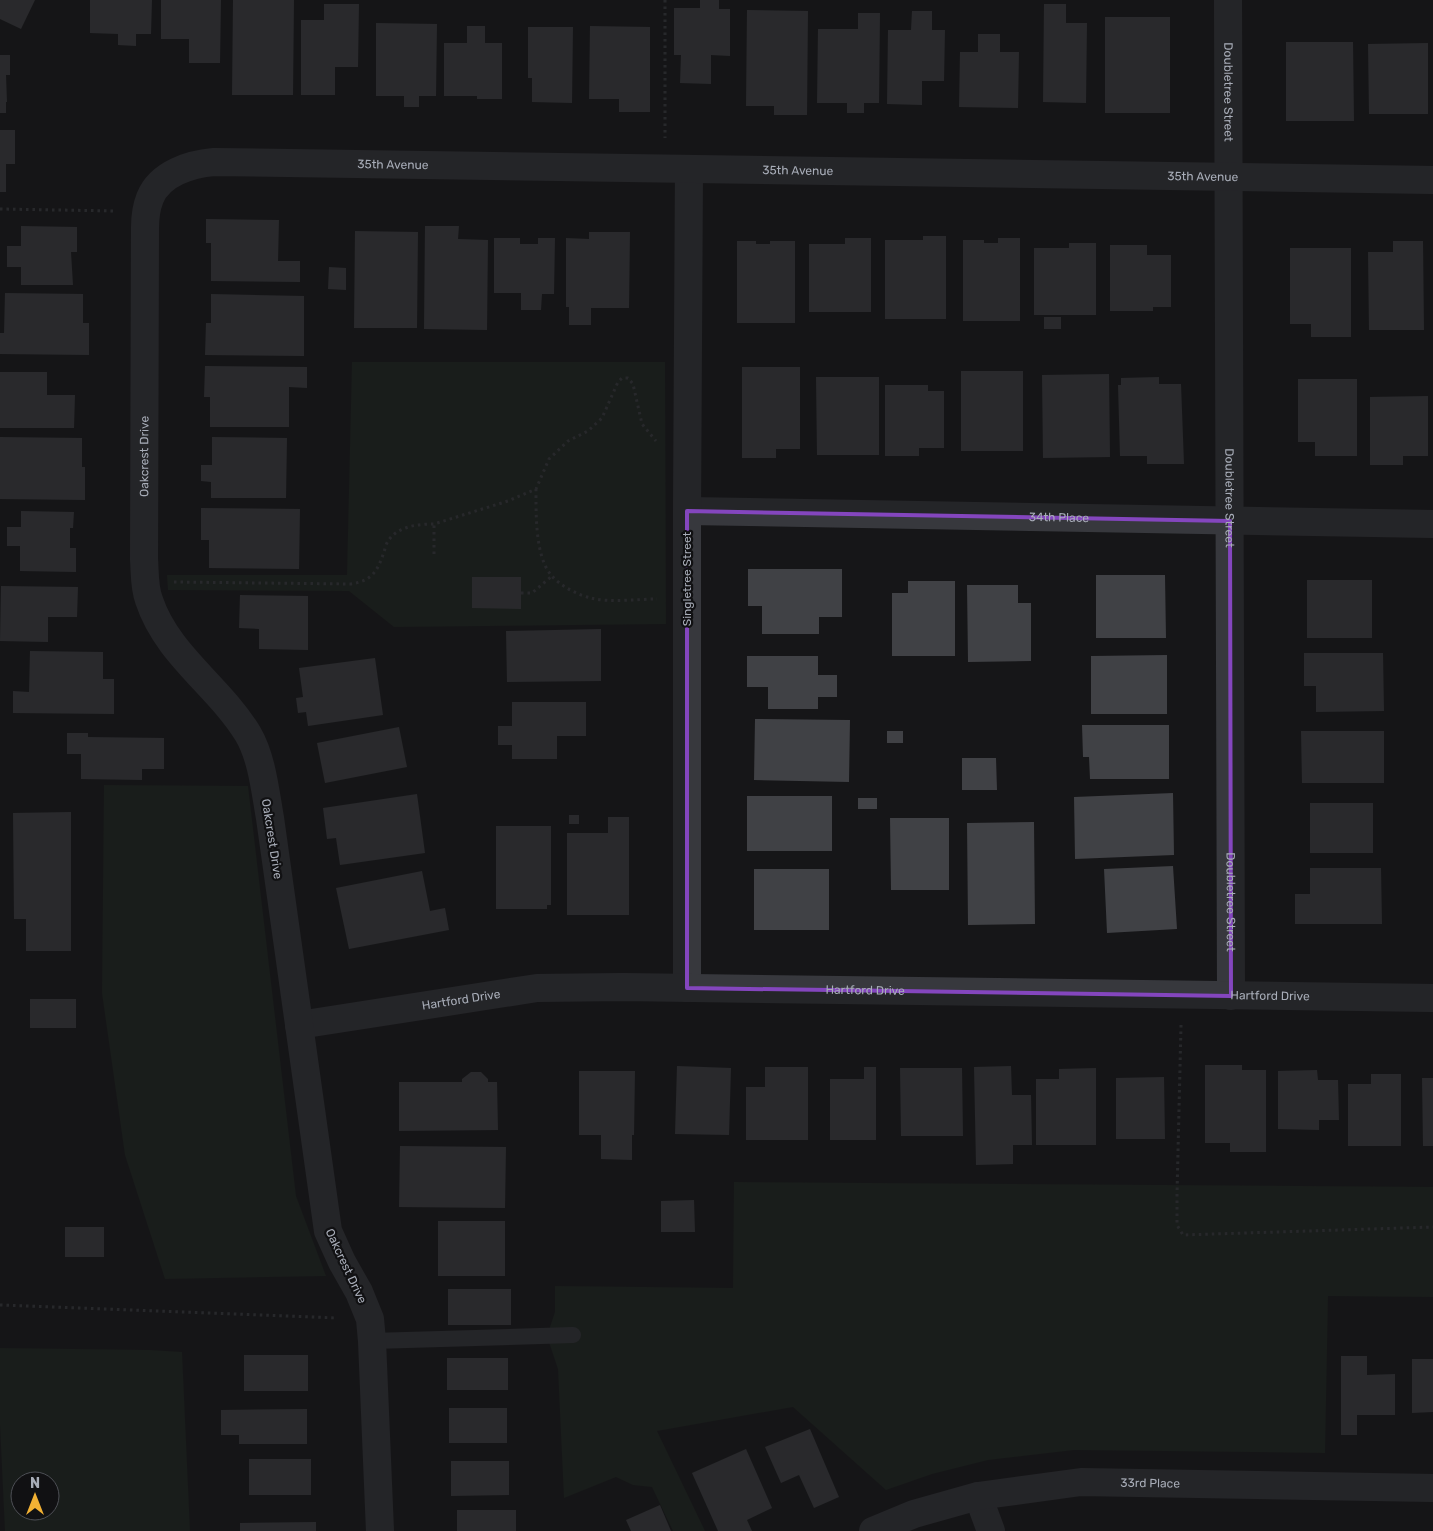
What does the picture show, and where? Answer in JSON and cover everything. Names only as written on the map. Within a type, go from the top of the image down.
[{"type":"street","name":"Doubletree Street","points":[[1228,0],[1231,996]]},
{"type":"street","name":"35th Avenue","points":[[166,178],[197,164],[214,162],[1433,180]]},
{"type":"street","name":"Singletree Street","points":[[677,169],[687,511],[687,988]]},
{"type":"street","name":"Oakcrest Drive","points":[[166,178],[150,196],[146,211],[144,529],[148,598],[155,615],[176,650],[224,701],[248,735],[255,749],[270,818],[328,1231],[342,1262],[360,1292],[371,1330],[380,1531]]},
{"type":"street","name":"34th Place","points":[[687,511],[1433,524]]},
{"type":"street","name":"Hartford Drive","points":[[299,1025],[537,988],[623,987],[1433,998]]},
{"type":"street","name":"33rd Place","points":[[872,1531],[914,1514],[978,1496],[1081,1482],[1433,1488]]},
{"type":"street","points":[[978,1496],[990,1531]]},
{"type":"lane","points":[[371,1330],[573,1335]]},
{"type":"path","points":[[665,0],[677,169]]},
{"type":"path","points":[[0,209],[146,211]]},
{"type":"path","points":[[657,598],[592,598],[571,590],[552,576],[545,565],[537,532],[536,489],[549,459],[568,441],[588,431],[602,418],[618,382],[622,378],[628,378],[633,384],[642,424],[656,440],[658,447]]},
{"type":"path","points":[[146,581],[359,583],[366,581],[373,575],[380,564],[387,541],[403,528],[434,524],[508,501],[536,489]]},
{"type":"path","points":[[434,524],[434,554]]},
{"type":"path","points":[[521,593],[532,593],[552,576]]},
{"type":"path","points":[[657,590],[657,606]]},
{"type":"path","points":[[1182,995],[1177,1225],[1183,1235],[1433,1227]]},
{"type":"path","points":[[0,1305],[371,1330]]},
{"type":"highlighted area","points":[[687,511],[1230,521],[1231,996],[687,988]]},
{"type":"shaded area","points":[[352,362],[665,362],[666,624],[394,627],[349,591],[168,590],[167,575],[347,575]]},
{"type":"shaded area","points":[[104,785],[248,786],[296,1196],[326,1276],[165,1279],[125,1155],[102,993]]},
{"type":"shaded area","points":[[734,1182],[1433,1187],[1433,1297],[1328,1296],[1325,1453],[1074,1450],[988,1460],[932,1474],[886,1490],[793,1407],[657,1431],[705,1531],[673,1531],[652,1487],[633,1485],[616,1477],[564,1498],[558,1369],[547,1336],[555,1312],[555,1286],[733,1288]]},
{"type":"shaded area","points":[[0,1348],[182,1352],[190,1531],[5,1531],[0,1425]]},
{"type":"building","points":[[0,0],[35,0],[21,29],[0,19]]},
{"type":"building","points":[[90,0],[152,0],[151,34],[136,34],[136,46],[118,45],[118,34],[90,33]]},
{"type":"building","points":[[161,0],[221,0],[220,63],[189,63],[189,39],[161,39]]},
{"type":"building","points":[[233,0],[294,0],[293,95],[232,95]]},
{"type":"building","points":[[700,0],[719,0],[719,9],[730,9],[730,56],[711,55],[711,84],[680,83],[681,55],[674,55],[674,8],[700,8]]},
{"type":"building","points":[[324,4],[359,4],[358,67],[335,67],[335,95],[301,95],[301,20],[324,20]]},
{"type":"building","points":[[1044,4],[1066,4],[1066,23],[1087,23],[1086,103],[1043,102]]},
{"type":"building","points":[[747,10],[808,11],[807,115],[774,115],[774,106],[746,106]]},
{"type":"building","points":[[912,11],[932,11],[932,30],[945,30],[944,81],[922,81],[922,105],[887,104],[888,30],[911,30]]},
{"type":"building","points":[[858,13],[880,13],[879,103],[864,103],[864,113],[847,113],[847,103],[817,103],[818,29],[858,29]]},
{"type":"building","points":[[1105,17],[1170,17],[1170,113],[1105,113]]},
{"type":"building","points":[[376,23],[437,24],[436,96],[419,96],[419,107],[404,107],[404,96],[376,96]]},
{"type":"building","points":[[467,26],[485,26],[485,43],[502,43],[502,99],[477,99],[477,96],[444,96],[444,43],[467,43]]},
{"type":"building","points":[[590,26],[650,27],[650,112],[619,112],[619,99],[589,99]]},
{"type":"building","points":[[528,27],[573,27],[572,103],[532,102],[532,78],[528,78]]},
{"type":"building","points":[[978,34],[1000,34],[1000,52],[1019,52],[1018,108],[959,107],[960,52],[978,52]]},
{"type":"building","points":[[1286,42],[1353,42],[1354,121],[1286,121]]},
{"type":"building","points":[[1428,43],[1428,114],[1369,114],[1368,44]]},
{"type":"building","points":[[0,55],[10,55],[10,75],[6,75],[6,113],[0,113]]},
{"type":"building","points":[[0,130],[15,130],[15,164],[6,164],[6,192],[0,192]]},
{"type":"building","points":[[206,219],[279,220],[278,261],[300,261],[300,282],[211,281],[211,243],[206,243]]},
{"type":"building","points":[[21,226],[77,227],[77,252],[71,252],[73,285],[21,285],[21,267],[7,267],[7,246],[21,246]]},
{"type":"building","points":[[425,226],[459,226],[458,239],[488,240],[487,330],[424,329]]},
{"type":"building","points":[[355,231],[418,232],[417,328],[354,328]]},
{"type":"building","points":[[589,232],[630,232],[629,308],[591,308],[591,325],[569,325],[569,307],[566,307],[566,238],[589,239]]},
{"type":"building","points":[[923,236],[946,236],[946,319],[885,319],[885,240],[923,240]]},
{"type":"building","points":[[494,238],[520,238],[520,244],[538,244],[538,238],[555,238],[554,294],[542,294],[541,310],[521,310],[521,293],[494,293]]},
{"type":"building","points":[[845,238],[871,238],[871,312],[809,312],[809,244],[845,244]]},
{"type":"building","points":[[998,238],[1020,238],[1020,321],[963,321],[963,240],[984,240],[984,243],[998,243]]},
{"type":"building","points":[[737,241],[756,241],[756,244],[770,244],[770,241],[795,241],[795,323],[737,323]]},
{"type":"building","points":[[1393,241],[1423,241],[1424,330],[1369,330],[1368,252],[1393,252]]},
{"type":"building","points":[[1069,243],[1096,243],[1096,315],[1034,315],[1034,248],[1069,248]]},
{"type":"building","points":[[1110,245],[1147,245],[1147,255],[1171,255],[1171,307],[1153,307],[1153,311],[1110,311]]},
{"type":"building","points":[[1290,248],[1351,248],[1351,337],[1311,337],[1311,324],[1290,324]]},
{"type":"building","points":[[329,267],[346,268],[346,290],[328,289]]},
{"type":"building","points":[[5,293],[83,294],[83,323],[89,323],[89,355],[0,354],[0,333],[4,333]]},
{"type":"building","points":[[211,294],[304,296],[304,356],[205,355],[206,323],[211,323]]},
{"type":"building","points":[[1044,317],[1061,317],[1061,329],[1044,329]]},
{"type":"building","points":[[205,366],[307,367],[307,388],[289,387],[289,427],[210,427],[210,397],[204,397]]},
{"type":"building","points":[[742,367],[800,367],[800,449],[776,449],[776,458],[742,458]]},
{"type":"building","points":[[961,371],[1023,371],[1023,451],[961,451]]},
{"type":"building","points":[[0,372],[47,372],[47,395],[75,395],[74,428],[0,428]]},
{"type":"building","points":[[1109,374],[1110,457],[1043,458],[1042,375]]},
{"type":"building","points":[[816,377],[879,377],[879,455],[817,455]]},
{"type":"building","points":[[1159,377],[1159,384],[1181,384],[1184,464],[1147,464],[1147,456],[1120,456],[1118,385],[1121,385],[1121,378]]},
{"type":"building","points":[[1298,379],[1357,379],[1357,456],[1315,456],[1315,442],[1298,442]]},
{"type":"building","points":[[885,385],[928,385],[928,391],[944,391],[944,448],[919,448],[919,456],[885,456]]},
{"type":"building","points":[[1428,396],[1428,456],[1403,456],[1403,465],[1370,465],[1370,397]]},
{"type":"building","points":[[0,437],[82,438],[82,467],[85,467],[85,500],[0,499]]},
{"type":"building","points":[[212,437],[287,438],[286,498],[211,498],[211,482],[201,481],[201,465],[212,465]]},
{"type":"building","points":[[201,508],[300,509],[299,569],[209,568],[209,540],[201,540]]},
{"type":"building","points":[[21,511],[74,512],[73,528],[70,528],[70,548],[76,548],[76,572],[20,571],[20,546],[7,546],[7,527],[21,527]]},
{"type":"building","points":[[748,569],[842,569],[842,617],[819,617],[819,634],[762,634],[762,606],[748,606]]},
{"type":"building","points":[[1096,575],[1165,575],[1166,638],[1096,638]]},
{"type":"building","points":[[472,577],[521,577],[521,609],[472,608]]},
{"type":"building","points":[[1307,580],[1372,580],[1372,638],[1307,638]]},
{"type":"building","points":[[908,581],[955,581],[955,656],[892,656],[892,593],[908,593]]},
{"type":"building","points":[[967,585],[1018,585],[1018,603],[1031,603],[1031,661],[968,662]]},
{"type":"building","points":[[1,586],[78,587],[77,617],[48,617],[48,642],[0,641]]},
{"type":"building","points":[[240,595],[308,596],[308,650],[259,649],[259,629],[239,628]]},
{"type":"building","points":[[601,629],[601,681],[507,682],[506,631]]},
{"type":"building","points":[[30,651],[103,652],[103,679],[114,679],[114,714],[13,713],[13,691],[29,692]]},
{"type":"building","points":[[1304,653],[1383,653],[1384,711],[1316,712],[1316,686],[1304,686]]},
{"type":"building","points":[[1167,655],[1167,714],[1091,714],[1091,656]]},
{"type":"building","points":[[747,656],[818,656],[818,675],[837,675],[837,697],[818,697],[818,709],[768,709],[768,687],[747,687]]},
{"type":"building","points":[[375,658],[383,715],[308,726],[306,712],[298,713],[296,698],[303,697],[299,668]]},
{"type":"building","points":[[512,702],[586,702],[586,736],[557,736],[557,759],[512,759],[512,745],[498,745],[498,726],[512,726]]},
{"type":"building","points":[[755,719],[850,720],[849,782],[754,780]]},
{"type":"building","points":[[1082,725],[1169,725],[1169,779],[1090,779],[1089,757],[1083,757]]},
{"type":"building","points":[[399,727],[407,767],[325,783],[317,743]]},
{"type":"building","points":[[887,731],[903,731],[903,743],[887,743]]},
{"type":"building","points":[[1301,731],[1384,731],[1384,783],[1302,783]]},
{"type":"building","points":[[67,733],[88,733],[88,737],[164,738],[164,769],[142,769],[142,780],[81,779],[81,754],[67,754]]},
{"type":"building","points":[[962,758],[996,758],[997,790],[962,790]]},
{"type":"building","points":[[1173,793],[1174,855],[1075,859],[1074,797]]},
{"type":"building","points":[[417,794],[425,853],[340,865],[336,838],[327,839],[323,808]]},
{"type":"building","points":[[747,796],[832,796],[832,851],[747,851]]},
{"type":"building","points":[[858,798],[877,798],[877,809],[858,809]]},
{"type":"building","points":[[1310,803],[1373,803],[1373,853],[1310,853]]},
{"type":"building","points":[[71,812],[71,951],[26,951],[26,919],[14,919],[13,813]]},
{"type":"building","points":[[569,815],[579,815],[579,824],[569,824]]},
{"type":"building","points":[[608,817],[629,817],[629,915],[567,915],[567,833],[608,833]]},
{"type":"building","points":[[890,818],[949,818],[949,890],[891,890]]},
{"type":"building","points":[[1034,822],[1035,924],[968,925],[967,823]]},
{"type":"building","points":[[496,826],[551,826],[551,905],[547,905],[547,909],[496,909]]},
{"type":"building","points":[[1173,866],[1177,929],[1107,933],[1104,869]]},
{"type":"building","points":[[1310,868],[1381,868],[1382,924],[1295,924],[1295,894],[1310,894]]},
{"type":"building","points":[[754,869],[829,869],[829,930],[754,930]]},
{"type":"building","points":[[422,871],[430,911],[445,908],[449,930],[349,949],[336,888]]},
{"type":"building","points":[[30,999],[76,999],[76,1028],[30,1028]]},
{"type":"building","points":[[1205,1065],[1242,1065],[1242,1070],[1266,1070],[1266,1152],[1230,1152],[1230,1143],[1205,1143]]},
{"type":"building","points":[[677,1066],[731,1068],[729,1135],[675,1134]]},
{"type":"building","points":[[1011,1066],[1012,1095],[1031,1095],[1032,1145],[1013,1145],[1013,1164],[976,1165],[974,1067]]},
{"type":"building","points":[[765,1067],[808,1067],[808,1140],[746,1140],[746,1087],[765,1087]]},
{"type":"building","points":[[864,1067],[876,1067],[876,1140],[830,1140],[830,1079],[864,1079]]},
{"type":"building","points":[[900,1068],[962,1068],[963,1136],[901,1136]]},
{"type":"building","points":[[1096,1068],[1096,1145],[1036,1145],[1036,1079],[1059,1079],[1059,1069]]},
{"type":"building","points":[[1317,1070],[1318,1080],[1338,1080],[1339,1120],[1319,1120],[1319,1130],[1278,1129],[1278,1071]]},
{"type":"building","points":[[579,1071],[635,1071],[632,1160],[601,1159],[601,1135],[579,1135]]},
{"type":"building","points":[[471,1072],[481,1072],[488,1079],[488,1082],[497,1082],[498,1130],[399,1131],[399,1082],[462,1082],[462,1079]]},
{"type":"building","points":[[1371,1074],[1401,1074],[1401,1146],[1348,1146],[1348,1084],[1371,1084]]},
{"type":"building","points":[[1164,1077],[1165,1139],[1116,1139],[1116,1078]]},
{"type":"building","points":[[1422,1078],[1433,1078],[1433,1146],[1423,1146]]},
{"type":"building","points":[[400,1146],[506,1147],[505,1208],[399,1207]]},
{"type":"building","points":[[694,1200],[695,1232],[661,1232],[661,1201]]},
{"type":"building","points":[[438,1221],[505,1221],[505,1276],[438,1276]]},
{"type":"building","points":[[65,1227],[104,1227],[104,1257],[65,1257]]},
{"type":"building","points":[[448,1289],[511,1289],[511,1325],[448,1325]]},
{"type":"building","points":[[244,1355],[308,1355],[308,1391],[244,1391]]},
{"type":"building","points":[[1341,1356],[1367,1356],[1367,1375],[1395,1374],[1395,1415],[1357,1415],[1357,1435],[1341,1435]]},
{"type":"building","points":[[447,1358],[508,1358],[508,1390],[447,1390]]},
{"type":"building","points":[[1412,1359],[1433,1359],[1433,1412],[1412,1413]]},
{"type":"building","points":[[449,1408],[507,1408],[507,1443],[449,1443]]},
{"type":"building","points":[[307,1409],[307,1444],[239,1444],[239,1435],[221,1435],[221,1410]]},
{"type":"building","points":[[810,1429],[839,1497],[814,1508],[799,1475],[781,1483],[765,1447]]},
{"type":"building","points":[[746,1449],[772,1508],[747,1520],[752,1531],[718,1531],[692,1473]]},
{"type":"building","points":[[249,1459],[311,1459],[311,1495],[249,1495]]},
{"type":"building","points":[[451,1461],[509,1461],[509,1495],[451,1496]]},
{"type":"building","points":[[660,1505],[671,1531],[631,1531],[626,1520]]},
{"type":"building","points":[[457,1510],[516,1510],[516,1531],[457,1531]]},
{"type":"building","points":[[316,1522],[316,1531],[240,1531],[240,1523]]}]
